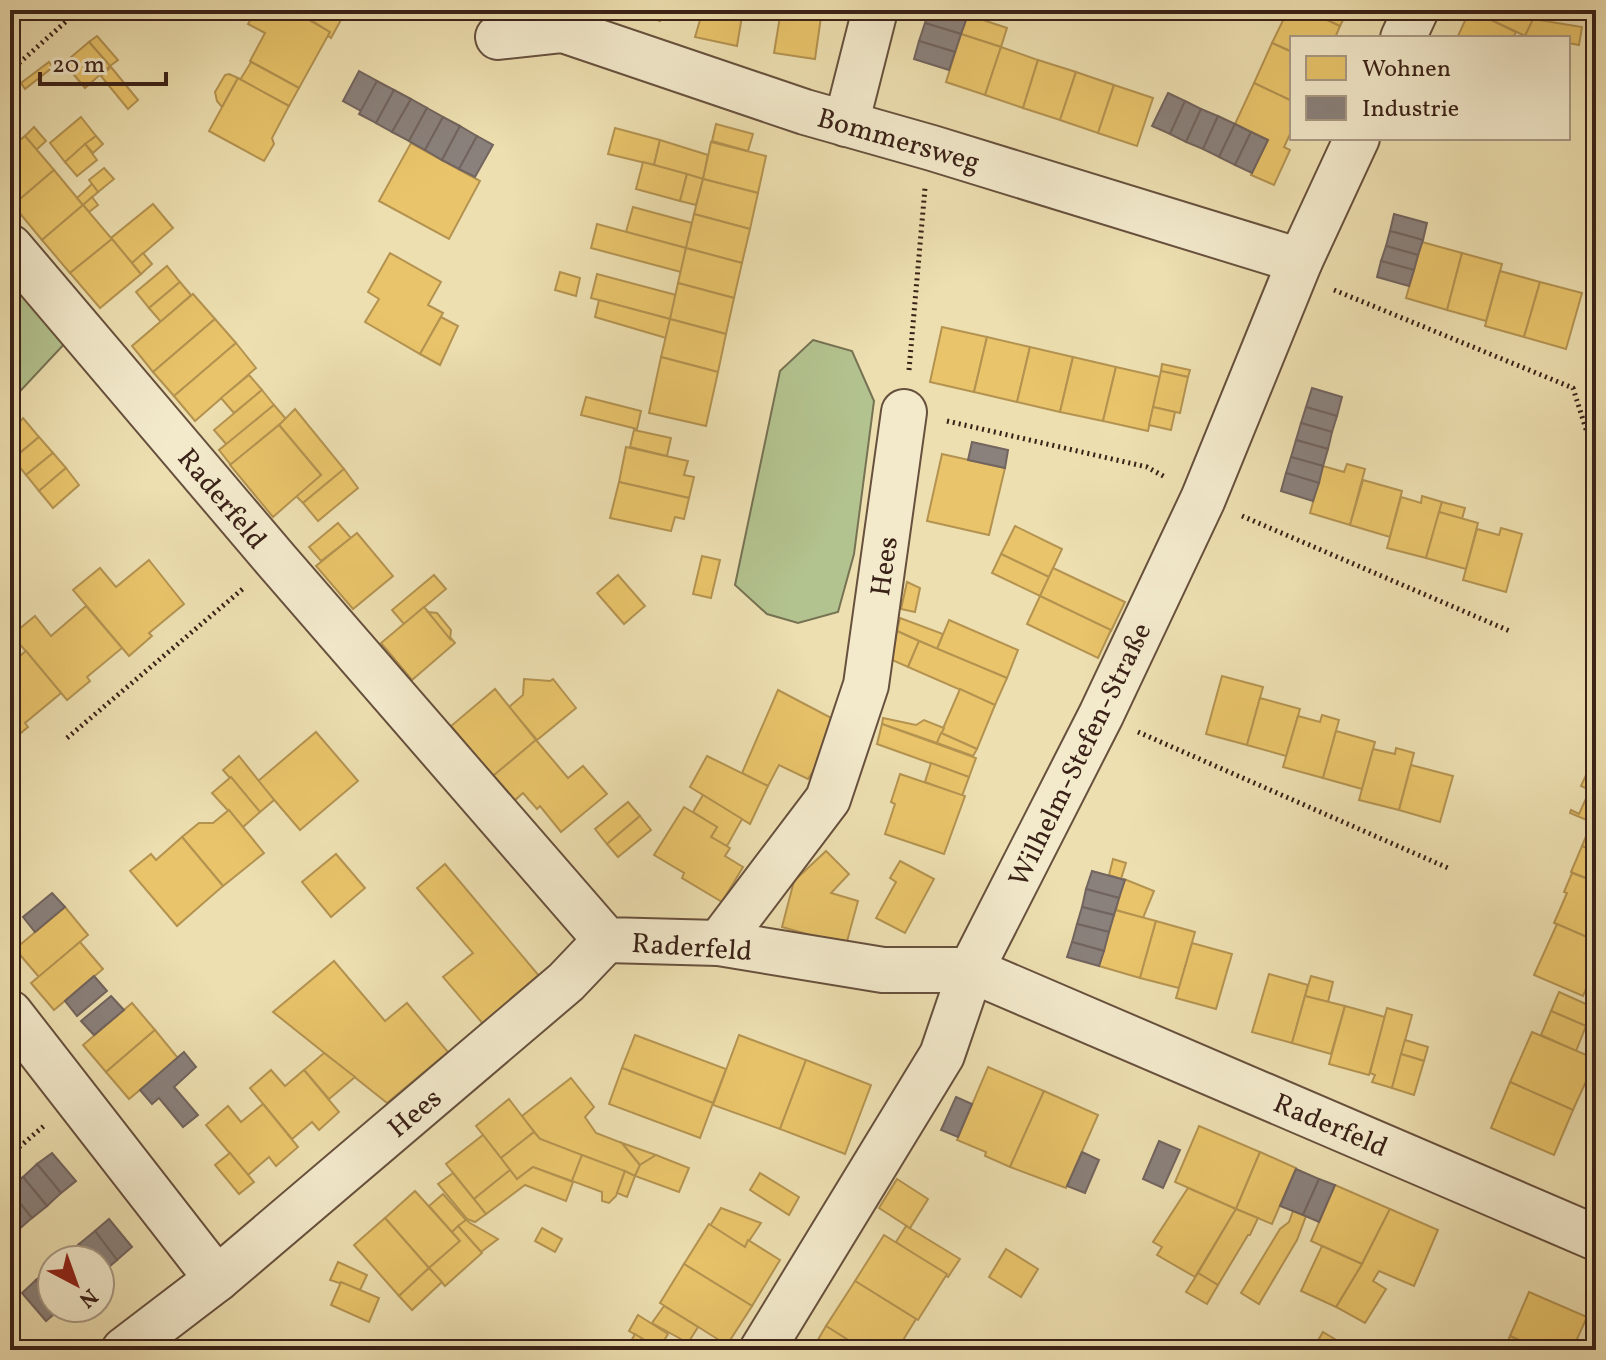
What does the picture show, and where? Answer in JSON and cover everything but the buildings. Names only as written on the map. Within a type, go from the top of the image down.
[{"type":"street","points":[[846,124],[875,10]]},
{"type":"street","points":[[1404,36],[1416,10]]},
{"type":"street","name":"Bommersweg","points":[[498,37],[563,30],[805,112],[1300,261]]},
{"type":"street","name":"Wilhelm-Stefen-Straße","points":[[762,1350],[942,1055],[971,970],[1101,715],[1203,499],[1300,261],[1356,140]]},
{"type":"street","name":"Raderfeld","points":[[10,247],[276,560],[606,940],[719,943],[883,970],[971,970],[1593,1224]]},
{"type":"street","name":"Hees","points":[[719,943],[828,799],[866,685],[904,412]]},
{"type":"street","name":"Hees","points":[[124,1350],[217,1279],[566,982],[606,940]]},
{"type":"street","points":[[10,1013],[217,1279]]},
{"type":"path","points":[[10,71],[79,10]]},
{"type":"path","points":[[904,412],[925,187],[932,148]]},
{"type":"path","points":[[1300,261],[1328,287],[1573,388],[1596,461]]},
{"type":"path","points":[[67,738],[276,560]]},
{"type":"path","points":[[1101,715],[1448,868]]},
{"type":"green space","points":[[10,276],[68,340],[10,402]]},
{"type":"green space","points":[[813,340],[852,351],[874,401],[854,554],[838,612],[798,623],[767,614],[735,585],[780,371]]}]
